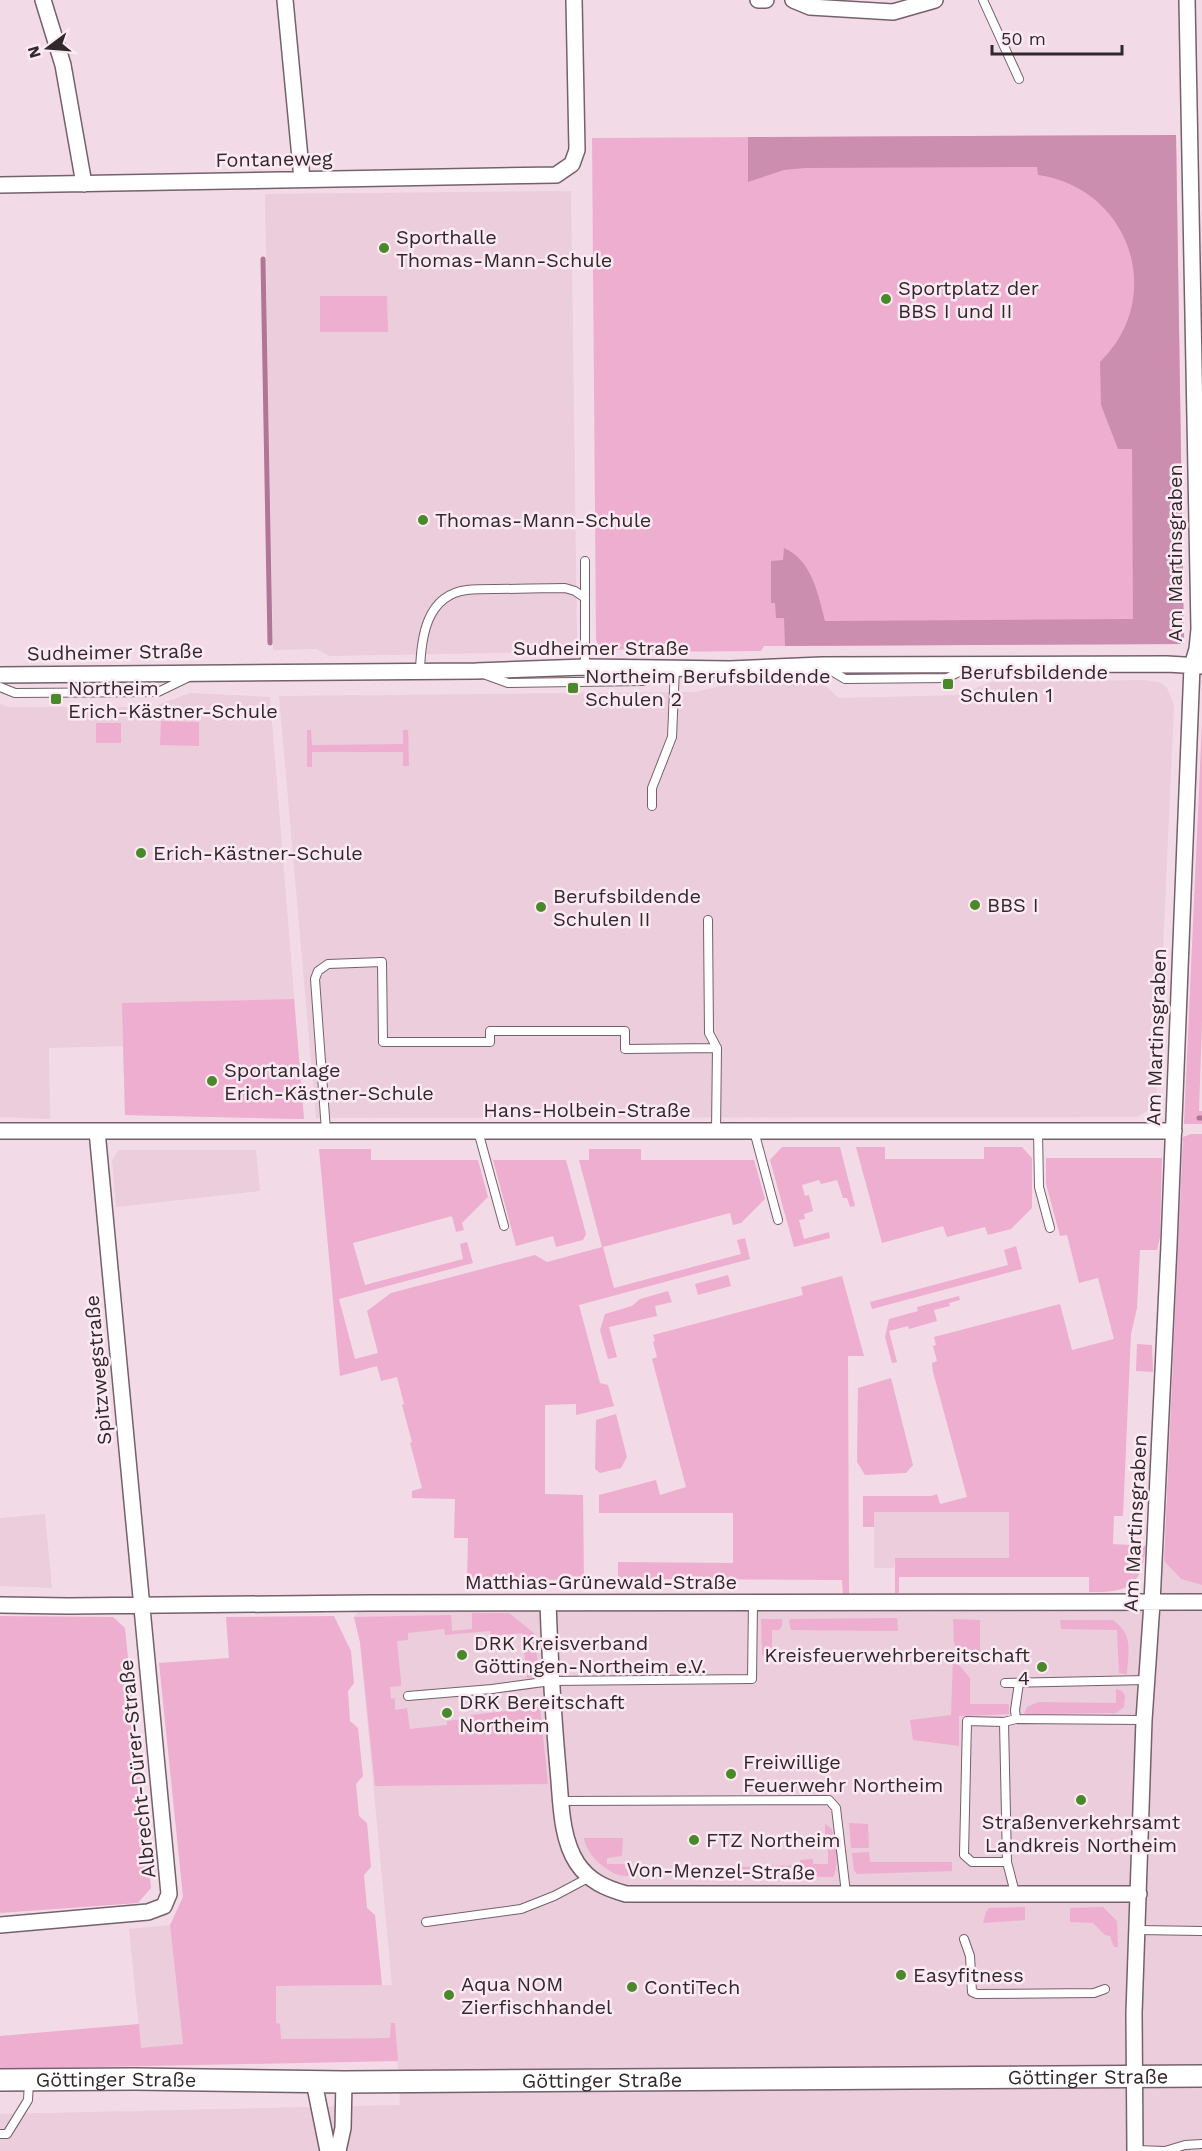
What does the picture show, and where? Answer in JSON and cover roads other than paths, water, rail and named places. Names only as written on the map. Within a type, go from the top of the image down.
[{"type":"main road","name":"Göttinger Straße","points":[[0,2080],[344,2082],[1202,2076]]},
{"type":"street","points":[[42,0],[63,65],[84,184]]},
{"type":"street","points":[[285,0],[302,179]]},
{"type":"street","name":"Fontaneweg","points":[[0,186],[549,176],[562,173],[576,158],[577,150],[574,0]]},
{"type":"street","points":[[758,0],[766,0]]},
{"type":"street","points":[[794,0],[810,7],[893,12],[934,0]]},
{"type":"street","name":"Am Martinsgraben","points":[[1135,2150],[1134,2013],[1144,1720],[1152,1603],[1199,629],[1196,207],[1187,0]]},
{"type":"street","name":"Sudheimer Straße","points":[[0,675],[476,671],[585,667],[740,668],[822,665],[1197,666]]},
{"type":"street","name":"Hans-Holbein-Straße","points":[[0,1131],[1174,1131]]},
{"type":"street","name":"Spitzwegstraße","points":[[97,1131],[142,1605]]},
{"type":"street","name":"Matthias-Grünewald-Straße","points":[[0,1605],[1202,1602]]},
{"type":"street","points":[[548,1603],[551,1681],[561,1801],[566,1834],[575,1861],[588,1878]]},
{"type":"street","name":"Albrecht-Dürer-Straße","points":[[0,1925],[148,1912],[158,1910],[167,1901],[169,1877],[142,1605]]},
{"type":"street","name":"Von-Menzel-Straße","points":[[588,1878],[606,1889],[626,1894],[1139,1894]]},
{"type":"street","points":[[314,2082],[328,2151]]},
{"type":"street","points":[[338,2151],[343,2128],[344,2082]]},
{"type":"lane","points":[[983,0],[1018,79]]},
{"type":"lane","points":[[585,561],[585,667]]},
{"type":"lane","points":[[420,671],[421,644],[427,621],[439,603],[449,596],[467,590],[565,588],[585,598]]},
{"type":"lane","points":[[476,671],[508,683],[643,681],[675,668],[672,736],[652,788],[652,806]]},
{"type":"lane","points":[[0,687],[15,693],[158,692],[199,672]]},
{"type":"lane","points":[[74,674],[74,693]]},
{"type":"lane","points":[[708,920],[709,1033],[717,1048],[716,1131]]},
{"type":"lane","points":[[326,1131],[315,979],[318,971],[328,964],[382,962],[383,1042],[490,1042],[490,1031],[625,1031],[625,1049],[717,1048]]},
{"type":"lane","points":[[478,1131],[504,1226]]},
{"type":"lane","points":[[754,1131],[778,1220]]},
{"type":"lane","points":[[1038,1131],[1039,1187],[1050,1228]]},
{"type":"lane","points":[[408,1696],[492,1689],[551,1681],[752,1679],[753,1602]]},
{"type":"lane","points":[[1005,1683],[1146,1680]]},
{"type":"lane","points":[[1016,1719],[1019,1683]]},
{"type":"lane","points":[[1007,1862],[972,1862],[964,1855],[967,1721],[1144,1720]]},
{"type":"lane","points":[[1004,1722],[1007,1862],[1015,1893]]},
{"type":"lane","points":[[561,1801],[829,1800],[836,1808],[846,1893]]},
{"type":"lane","points":[[426,1922],[521,1909],[554,1896],[588,1878]]},
{"type":"lane","points":[[1138,1930],[1202,1930]]},
{"type":"lane","points":[[964,1940],[970,1956],[972,1992],[977,1994],[1094,1994],[1105,1989]]},
{"type":"lane","points":[[0,2134],[7,2134],[28,2100],[29,2080]]},
{"type":"lane","points":[[1135,2150],[1165,2151],[1175,2147],[1202,2144]]},
{"type":"waterway","points":[[263,259],[270,643]]},
{"type":"place","name":"Sporthalle Thomas-Mann-Schule","points":[[384,248]]},
{"type":"place","name":"Sportplatz der BBS I und II","points":[[886,299]]},
{"type":"place","name":"Thomas-Mann-Schule","points":[[423,520]]},
{"type":"place","name":"Berufsbildende Schulen 1","points":[[948,684]]},
{"type":"place","name":"Northeim Berufsbildende Schulen 2","points":[[573,688]]},
{"type":"place","name":"Northeim Erich-Kästner-Schule","points":[[56,699]]},
{"type":"place","name":"Erich-Kästner-Schule","points":[[141,853]]},
{"type":"place","name":"BBS I","points":[[975,905]]},
{"type":"place","name":"Berufsbildende Schulen II","points":[[541,907]]},
{"type":"place","name":"Sportanlage Erich-Kästner-Schule","points":[[212,1081]]},
{"type":"place","name":"DRK Kreisverband Göttingen-Northeim e.V.","points":[[462,1655]]},
{"type":"place","name":"Kreisfeuerwehrbereitschaft 4","points":[[1042,1667]]},
{"type":"place","name":"DRK Bereitschaft Northeim","points":[[447,1713]]},
{"type":"place","name":"Freiwillige Feuerwehr Northeim","points":[[731,1774]]},
{"type":"place","name":"Straßenverkehrsamt Landkreis Northeim","points":[[1081,1800]]},
{"type":"place","name":"FTZ Northeim","points":[[694,1840]]},
{"type":"place","name":"Easyfitness","points":[[901,1975]]},
{"type":"place","name":"ContiTech","points":[[632,1987]]},
{"type":"place","name":"Aqua NOM Zierfischhandel","points":[[449,1995]]}]
